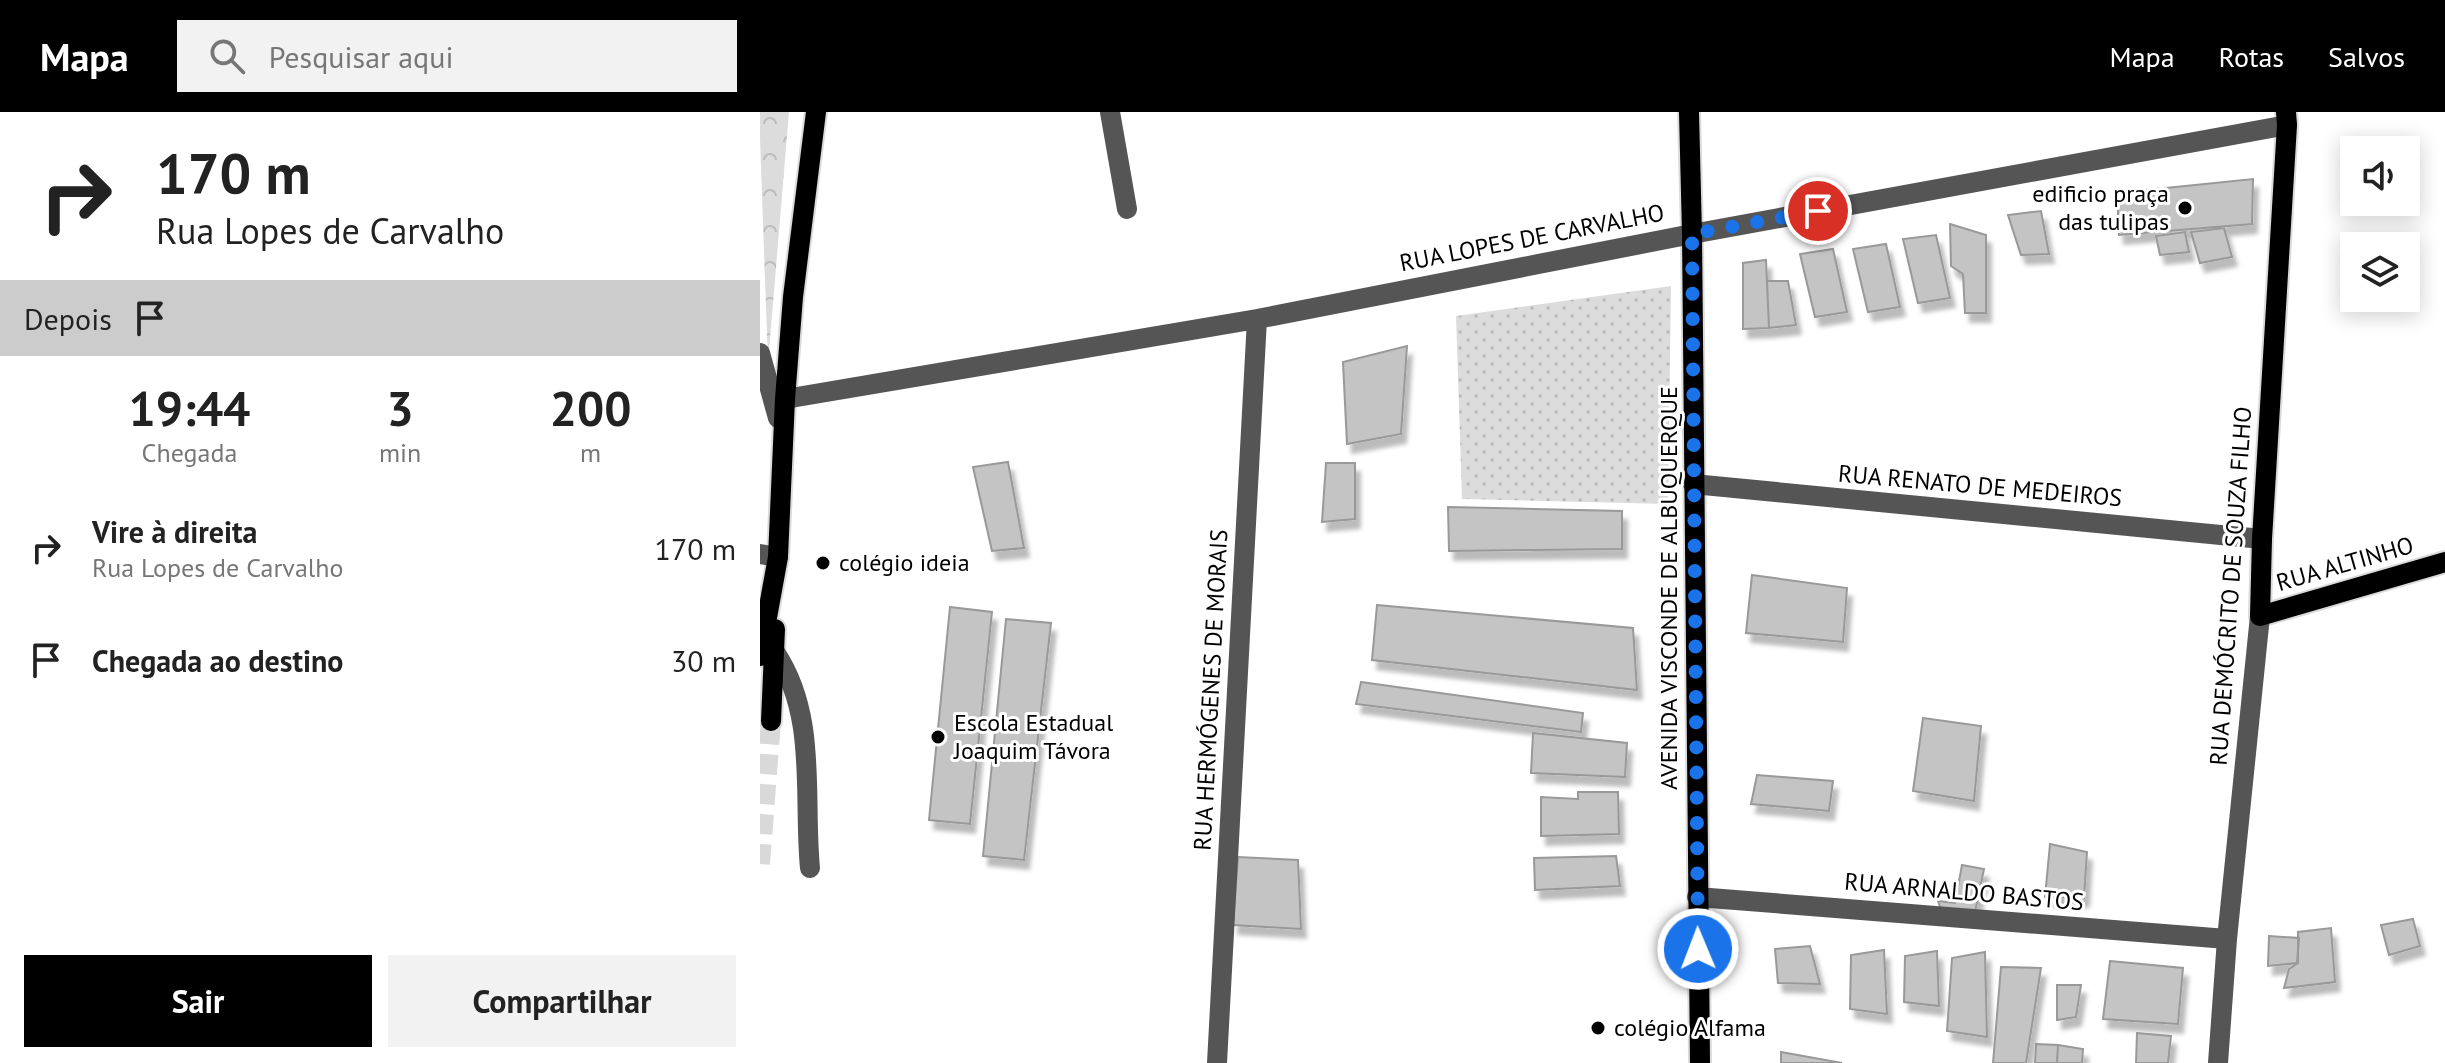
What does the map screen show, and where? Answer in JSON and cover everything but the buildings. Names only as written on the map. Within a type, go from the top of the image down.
[{"type":"main road","points":[[771,721],[767,654],[769,555],[784,437],[793,297],[816,112]]},
{"type":"main road","name":"AVENIDA VISCONDE DE ALBUQUERQUE","points":[[1689,112],[1700,1063]]},
{"type":"main road","name":"RUA DEMÓCRITO DE SOUZA FILHO","points":[[2260,616],[2287,118]]},
{"type":"main road","name":"RUA ALTINHO","points":[[2260,616],[2445,562]]},
{"type":"street","points":[[1110,112],[1127,209]]},
{"type":"street","name":"RUA LOPES DE CARVALHO","points":[[785,399],[1257,319],[2287,118]]},
{"type":"street","name":"RUA HERMÓGENES DE MORAIS","points":[[1217,1063],[1257,319]]},
{"type":"street","points":[[760,353],[784,437]]},
{"type":"street","name":"RUA RENATO DE MEDEIROS","points":[[1693,484],[2262,539]]},
{"type":"street","name":"RUA DEMÓCRITO DE SOUZA FILHO","points":[[2218,1063],[2227,939],[2260,616]]},
{"type":"street","points":[[767,654],[789,673],[800,706],[810,868]]},
{"type":"street","name":"RUA ARNALDO BASTOS","points":[[1697,897],[2227,939]]},
{"type":"green space","points":[[760,112],[789,112],[768,363],[760,139]]},
{"type":"green space","points":[[1671,286],[1668,504],[1462,499],[1456,316]]},
{"type":"tunnel","points":[[760,864],[771,721]]},
{"type":"place","name":"edificio praça das tulipas","points":[[2185,208]]},
{"type":"place","name":"colégio ideia","points":[[823,563]]},
{"type":"place","name":"Escola Estadual Joaquim Távora","points":[[938,737]]},
{"type":"place","name":"colégio Alfama","points":[[1598,1028]]},
{"type":"route","points":[[1698,949],[1692,234],[1818,211]]}]
